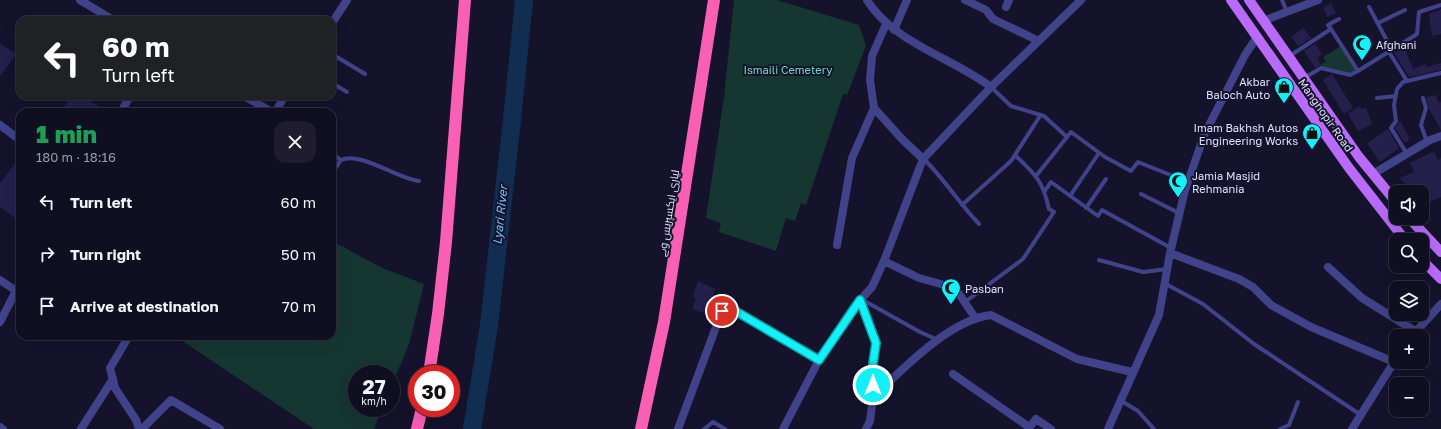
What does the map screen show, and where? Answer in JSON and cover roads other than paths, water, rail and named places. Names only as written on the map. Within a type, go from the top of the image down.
[{"type":"highway","points":[[430,365],[446,242],[465,0]]},
{"type":"highway","name":"لیاری ایکسپریس وے","points":[[641,429],[664,322],[714,0]]},
{"type":"highway","points":[[417,429],[420,417]]},
{"type":"main road","name":"Manghopir Road","points":[[1230,0],[1349,168],[1400,233]]},
{"type":"main road","name":"Manghopir Road","points":[[1250,0],[1303,78],[1389,193]]},
{"type":"main road","points":[[1416,225],[1441,252]]},
{"type":"main road","points":[[1429,267],[1441,279]]},
{"type":"street","points":[[80,0],[106,16]]},
{"type":"street","points":[[336,16],[346,0]]},
{"type":"street","points":[[867,0],[886,24],[894,30],[973,73],[991,87]]},
{"type":"street","points":[[894,30],[907,0]]},
{"type":"street","points":[[965,0],[986,10],[993,19],[1039,41]]},
{"type":"street","points":[[783,429],[819,360],[861,299],[872,287],[884,261],[923,159],[991,87],[1080,0]]},
{"type":"street","points":[[1264,21],[1287,12],[1299,3],[1318,0]]},
{"type":"street","points":[[837,245],[852,158],[874,108],[870,80],[872,56],[886,24]]},
{"type":"street","points":[[1108,429],[1132,372],[1159,315],[1170,250],[1179,213],[1205,134],[1245,55],[1257,37]]},
{"type":"street","points":[[253,100],[270,108]]},
{"type":"street","points":[[874,108],[902,139],[923,159]]},
{"type":"street","points":[[0,125],[16,137]]},
{"type":"street","points":[[1373,174],[1427,142],[1441,136]]},
{"type":"street","points":[[1170,250],[1239,279],[1253,287],[1272,305],[1311,327],[1389,358]]},
{"type":"street","points":[[884,261],[919,278],[955,288],[976,319]]},
{"type":"street","points":[[1328,267],[1362,298],[1407,329]]},
{"type":"street","points":[[0,280],[16,285]]},
{"type":"street","points":[[0,322],[16,290]]},
{"type":"street","points":[[861,299],[876,343],[873,363],[873,397],[870,420],[866,429]]},
{"type":"street","points":[[1417,329],[1441,304]]},
{"type":"street","points":[[678,429],[722,311],[727,307],[819,360]]},
{"type":"street","points":[[873,397],[924,349],[976,319],[991,315],[1077,359],[1132,372]]},
{"type":"street","points":[[127,340],[110,368],[115,388],[141,429],[171,400],[220,429]]},
{"type":"street","points":[[1352,429],[1389,369]]},
{"type":"street","points":[[953,374],[1029,428],[1036,419],[1051,429]]},
{"type":"street","points":[[81,429],[113,379]]},
{"type":"lane","points":[[1282,0],[1287,12]]},
{"type":"lane","points":[[1303,78],[1321,68],[1350,75],[1358,71],[1417,34],[1419,12],[1441,5]]},
{"type":"lane","points":[[1369,7],[1378,23],[1390,51],[1407,81]]},
{"type":"lane","points":[[1378,23],[1405,10]]},
{"type":"lane","points":[[1338,19],[1328,25],[1358,71]]},
{"type":"lane","points":[[1288,57],[1331,29]]},
{"type":"lane","points":[[336,56],[365,74]]},
{"type":"lane","points":[[1407,154],[1391,128],[1396,121],[1397,89],[1403,82],[1441,73]]},
{"type":"lane","points":[[336,85],[347,92]]},
{"type":"lane","points":[[991,87],[1011,106],[1044,116],[1067,137]]},
{"type":"lane","points":[[1377,98],[1396,96]]},
{"type":"lane","points":[[1423,98],[1426,108],[1421,125],[1427,142]]},
{"type":"lane","points":[[962,206],[1011,161],[1040,116]]},
{"type":"lane","points":[[1036,176],[1071,132],[1099,153],[1131,171],[1138,162],[1188,182]]},
{"type":"lane","points":[[1070,196],[1099,153]]},
{"type":"lane","points":[[965,302],[1023,259],[1054,212],[1049,209],[1044,192],[1036,176],[1015,155]]},
{"type":"lane","points":[[336,156],[341,160]]},
{"type":"lane","points":[[336,168],[341,160],[347,157],[371,163],[418,181]]},
{"type":"lane","points":[[923,159],[941,175],[962,206],[979,224]]},
{"type":"lane","points":[[1086,208],[1106,179]]},
{"type":"lane","points":[[1044,192],[1051,182],[1098,216],[1102,210],[1170,250]]},
{"type":"lane","points":[[1141,194],[1179,213]]},
{"type":"lane","points":[[1099,260],[1143,272],[1167,269]]},
{"type":"lane","points":[[1164,283],[1203,304],[1254,344],[1361,415]]},
{"type":"lane","points":[[861,299],[920,332],[938,340]]},
{"type":"lane","points":[[1120,400],[1138,411],[1154,429]]},
{"type":"lane","points":[[1280,429],[1289,425],[1298,402]]},
{"type":"lane","points":[[704,429],[712,422],[725,429]]},
{"type":"waterway","name":"Lyari River","points":[[472,429],[489,325],[524,0]]},
{"type":"place","name":"Afghani","points":[[1362,61]]},
{"type":"place","name":"Akbar Baloch Auto","points":[[1284,104]]},
{"type":"place","name":"Imam Bakhsh Autos Engineering Works","points":[[1312,150]]},
{"type":"place","name":"Jamia Masjid Rehmania","points":[[1178,198]]},
{"type":"place","name":"Pasban","points":[[951,305]]},
{"type":"park label","name":"Ismaili Cemetery","points":[[788,69]]}]
